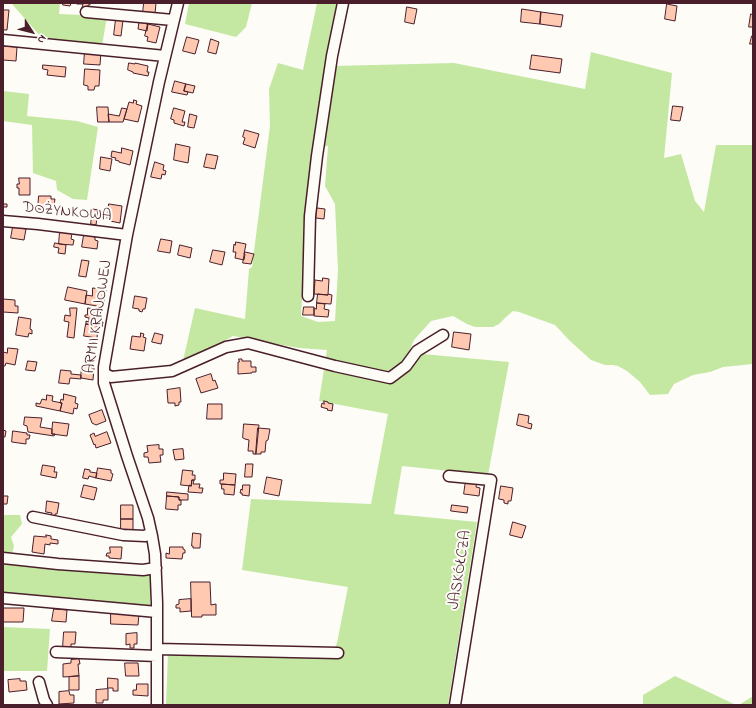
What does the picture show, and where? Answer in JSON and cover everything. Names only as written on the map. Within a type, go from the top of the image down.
[{"type":"street","name":"ARMII KRAJOWEJ","points":[[157,705],[157,612],[155,554],[144,507],[126,456],[104,383],[104,373],[127,235],[165,56],[178,3]]},
{"type":"street","points":[[308,296],[310,216],[317,156],[332,56],[343,3]]},
{"type":"street","points":[[86,12],[173,20]]},
{"type":"street","points":[[3,40],[165,56]]},
{"type":"street","name":"DOŻYNKOWA","points":[[3,221],[127,235]]},
{"type":"street","points":[[104,373],[111,377],[172,371],[226,347],[248,343],[335,366],[390,378],[406,366],[418,351],[444,335]]},
{"type":"street","name":"JASKÓŁCZA","points":[[449,476],[491,480],[455,705]]},
{"type":"street","points":[[33,517],[123,535],[146,536],[151,533]]},
{"type":"street","points":[[3,558],[58,564],[143,570],[156,568]]},
{"type":"street","points":[[3,598],[157,612]]},
{"type":"street","points":[[56,652],[338,653]]},
{"type":"street","points":[[39,682],[47,705]]},
{"type":"green space","points":[[3,3],[60,3],[59,14],[107,16],[102,46],[41,37],[12,4]]},
{"type":"green space","points":[[189,3],[252,3],[246,27],[236,37],[185,24]]},
{"type":"green space","points":[[317,3],[340,3],[304,262],[301,316],[318,322],[335,321],[338,270],[335,204],[325,186],[328,146],[322,147],[334,66],[454,63],[585,89],[591,52],[672,73],[664,158],[681,154],[695,201],[704,212],[716,145],[753,145],[753,364],[723,367],[710,372],[693,375],[674,384],[668,394],[650,395],[640,382],[627,371],[618,366],[605,365],[591,360],[555,325],[519,312],[513,311],[499,324],[493,327],[475,327],[453,316],[431,321],[414,340],[410,349],[423,354],[509,362],[488,475],[402,466],[394,514],[477,522],[448,705],[166,705],[168,653],[331,656],[337,643],[348,587],[242,570],[251,499],[371,504],[388,414],[319,401],[327,350],[299,348],[233,336],[182,365],[195,308],[245,319],[249,269],[252,267],[270,126],[269,89],[278,63],[303,70]]},
{"type":"green space","points":[[3,91],[29,94],[27,116],[77,121],[98,127],[87,200],[73,199],[57,190],[56,181],[33,173],[32,125],[3,121]]},
{"type":"green space","points":[[3,515],[20,515],[22,524],[11,537],[14,546],[12,553],[3,552]]},
{"type":"green space","points":[[3,562],[152,572],[150,607],[3,596]]},
{"type":"green space","points":[[3,627],[50,629],[47,671],[3,671]]},
{"type":"green space","points":[[675,676],[736,705],[643,705],[643,695]]},
{"type":"green space","points":[[753,696],[753,705],[739,705]]},
{"type":"building","points":[[63,3],[71,3],[70,6],[63,5]]},
{"type":"building","points":[[77,3],[90,3],[90,5],[88,5],[88,8],[82,8],[83,4]]},
{"type":"building","points":[[144,3],[156,3],[155,14],[143,13]]},
{"type":"building","points":[[667,4],[677,6],[675,21],[665,19]]},
{"type":"building","points":[[407,7],[417,9],[414,24],[405,22]]},
{"type":"building","points":[[522,9],[541,12],[540,24],[521,22]]},
{"type":"building","points":[[3,10],[9,10],[7,30],[3,30]]},
{"type":"building","points":[[541,12],[563,15],[561,27],[540,24]]},
{"type":"building","points":[[751,14],[753,15],[753,27],[749,27]]},
{"type":"building","points":[[116,19],[123,20],[121,36],[114,35]]},
{"type":"building","points":[[143,21],[148,24],[147,31],[138,29],[139,22],[143,23]]},
{"type":"building","points":[[148,24],[160,27],[156,43],[147,41],[148,37],[145,36]]},
{"type":"building","points":[[752,36],[753,44],[750,44]]},
{"type":"building","points":[[187,37],[199,40],[195,54],[183,51]]},
{"type":"building","points":[[211,39],[219,42],[216,54],[208,52]]},
{"type":"building","points":[[3,46],[17,47],[16,61],[3,60]]},
{"type":"building","points":[[85,51],[101,52],[100,65],[84,64]]},
{"type":"building","points":[[532,55],[562,59],[560,73],[530,69]]},
{"type":"building","points":[[129,63],[148,66],[148,76],[133,73],[128,70]]},
{"type":"building","points":[[43,65],[66,67],[65,77],[47,75],[48,70],[43,69]]},
{"type":"building","points":[[85,69],[100,70],[99,86],[95,86],[94,90],[88,90],[88,86],[84,85]]},
{"type":"building","points":[[175,81],[186,84],[184,91],[188,92],[187,95],[172,92]]},
{"type":"building","points":[[186,84],[195,86],[193,93],[184,91]]},
{"type":"building","points":[[134,100],[137,101],[136,104],[142,106],[138,122],[124,119],[129,102],[133,103]]},
{"type":"building","points":[[673,106],[683,107],[680,121],[671,120]]},
{"type":"building","points":[[97,107],[108,107],[109,122],[98,122]]},
{"type":"building","points":[[122,108],[127,109],[123,122],[109,122],[108,114],[119,116]]},
{"type":"building","points":[[174,108],[185,111],[182,122],[185,122],[184,126],[174,123],[174,120],[171,119]]},
{"type":"building","points":[[190,114],[197,116],[194,128],[188,127]]},
{"type":"building","points":[[245,130],[259,134],[255,148],[243,144]]},
{"type":"building","points":[[176,144],[190,147],[188,163],[174,160]]},
{"type":"building","points":[[122,148],[133,151],[130,165],[119,162],[115,160],[116,158],[111,157],[112,151],[121,153]]},
{"type":"building","points":[[207,154],[218,156],[215,169],[204,167]]},
{"type":"building","points":[[101,157],[112,159],[110,171],[100,169]]},
{"type":"building","points":[[155,162],[164,165],[163,170],[166,171],[165,175],[162,174],[161,179],[151,177]]},
{"type":"building","points":[[19,178],[30,178],[30,195],[19,195],[19,188],[17,188],[17,184],[19,184]]},
{"type":"building","points":[[39,196],[51,196],[51,199],[55,199],[54,205],[51,205],[51,209],[38,209]]},
{"type":"building","points":[[3,204],[7,204],[7,207],[3,207]]},
{"type":"building","points":[[109,204],[122,206],[120,223],[110,221],[110,218],[107,218]]},
{"type":"building","points":[[317,208],[325,209],[324,219],[316,218]]},
{"type":"building","points":[[93,209],[98,210],[96,225],[91,224]]},
{"type":"building","points":[[13,227],[26,229],[24,240],[11,238]]},
{"type":"building","points":[[60,231],[72,233],[71,239],[74,240],[73,245],[59,244]]},
{"type":"building","points":[[84,235],[95,237],[95,240],[98,241],[97,249],[82,247]]},
{"type":"building","points":[[161,239],[172,241],[170,253],[158,251]]},
{"type":"building","points":[[236,242],[246,244],[244,260],[235,258],[236,252],[233,252],[234,244],[235,245]]},
{"type":"building","points":[[55,243],[66,245],[65,254],[58,253],[59,248],[54,247]]},
{"type":"building","points":[[180,245],[192,248],[190,258],[178,255]]},
{"type":"building","points":[[213,250],[225,252],[222,265],[210,262]]},
{"type":"building","points":[[245,252],[254,254],[251,264],[243,263]]},
{"type":"building","points":[[82,260],[89,261],[86,277],[79,276]]},
{"type":"building","points":[[323,278],[329,279],[328,295],[314,294],[315,280],[322,281]]},
{"type":"building","points":[[68,287],[87,291],[85,304],[65,300]]},
{"type":"building","points":[[93,288],[106,290],[103,307],[85,304],[86,295],[92,296]]},
{"type":"building","points":[[318,294],[332,295],[331,304],[317,303]]},
{"type":"building","points":[[135,296],[147,298],[145,309],[143,309],[142,312],[139,311],[139,309],[133,308]]},
{"type":"building","points":[[3,299],[15,300],[15,306],[18,306],[18,313],[3,312]]},
{"type":"building","points":[[317,303],[325,304],[324,309],[329,310],[328,317],[314,316],[314,308],[316,309]]},
{"type":"building","points":[[304,307],[314,307],[314,315],[303,315]]},
{"type":"building","points":[[70,308],[77,308],[74,338],[67,337],[69,322],[64,321],[65,315],[70,316]]},
{"type":"building","points":[[88,308],[101,310],[99,321],[103,322],[102,327],[86,324],[86,321],[89,322],[89,318],[85,317],[85,315],[87,315]]},
{"type":"building","points":[[19,317],[31,319],[30,329],[32,330],[32,334],[29,333],[28,337],[16,335]]},
{"type":"building","points":[[86,324],[98,326],[97,338],[84,336]]},
{"type":"building","points":[[454,332],[471,334],[469,350],[452,347]]},
{"type":"building","points":[[141,333],[144,334],[143,337],[146,338],[144,351],[130,349],[132,336],[140,337]]},
{"type":"building","points":[[155,333],[163,335],[161,344],[152,342]]},
{"type":"building","points":[[8,348],[18,349],[15,365],[6,363],[5,366],[3,366],[3,352],[7,353]]},
{"type":"building","points":[[239,359],[242,359],[242,361],[251,361],[251,367],[256,367],[256,372],[238,374]]},
{"type":"building","points":[[28,361],[37,362],[35,371],[26,370]]},
{"type":"building","points":[[82,366],[94,368],[93,380],[81,378]]},
{"type":"building","points":[[61,370],[71,371],[71,374],[81,375],[81,379],[70,378],[69,384],[59,383]]},
{"type":"building","points":[[211,374],[213,381],[215,380],[218,388],[201,393],[196,379]]},
{"type":"building","points":[[180,388],[181,402],[179,402],[179,405],[175,406],[175,403],[168,403],[167,390]]},
{"type":"building","points":[[64,394],[76,397],[75,403],[78,404],[77,409],[74,408],[73,414],[60,411],[62,403],[60,403],[61,399],[63,400]]},
{"type":"building","points":[[47,395],[53,396],[52,401],[62,403],[60,411],[36,406],[36,403],[40,404],[42,399],[46,400]]},
{"type":"building","points":[[324,401],[333,404],[332,411],[321,407],[322,403],[324,404]]},
{"type":"building","points":[[208,404],[222,404],[222,419],[207,419]]},
{"type":"building","points":[[102,410],[106,421],[96,425],[92,423],[89,415]]},
{"type":"building","points":[[519,414],[529,416],[528,423],[532,424],[531,429],[517,425]]},
{"type":"building","points":[[25,417],[42,418],[40,427],[52,429],[52,434],[55,434],[54,436],[28,432],[27,426],[24,425]]},
{"type":"building","points":[[53,422],[69,424],[67,436],[52,434]]},
{"type":"building","points":[[244,424],[259,425],[256,454],[253,454],[253,451],[248,451],[249,440],[243,438]]},
{"type":"building","points":[[258,428],[270,429],[268,440],[266,441],[265,452],[261,452],[261,454],[256,454]]},
{"type":"building","points":[[3,430],[6,431],[5,437],[3,437]]},
{"type":"building","points":[[13,431],[27,433],[27,435],[30,435],[29,439],[26,439],[26,444],[12,442]]},
{"type":"building","points":[[107,432],[111,443],[96,448],[90,435],[94,433],[95,436]]},
{"type":"building","points":[[159,445],[159,449],[163,449],[163,455],[160,455],[161,462],[149,463],[148,457],[144,457],[144,453],[148,452],[147,446]]},
{"type":"building","points":[[183,449],[184,459],[175,460],[173,450]]},
{"type":"building","points":[[246,464],[253,464],[252,477],[245,477]]},
{"type":"building","points":[[43,465],[55,467],[54,472],[57,472],[56,478],[41,475]]},
{"type":"building","points":[[98,468],[111,470],[111,473],[113,474],[111,481],[96,478]]},
{"type":"building","points":[[85,469],[90,470],[90,472],[97,473],[96,478],[89,476],[88,479],[83,478]]},
{"type":"building","points":[[183,470],[193,471],[192,475],[195,475],[195,480],[192,480],[191,486],[181,485]]},
{"type":"building","points":[[224,473],[236,474],[235,485],[220,484],[220,480],[223,480]]},
{"type":"building","points":[[267,477],[282,480],[279,496],[264,493]]},
{"type":"building","points":[[192,480],[194,480],[193,484],[200,484],[199,488],[203,488],[202,493],[188,492],[189,485],[191,486]]},
{"type":"building","points":[[466,480],[477,482],[476,487],[480,488],[479,496],[464,494]]},
{"type":"building","points":[[222,484],[235,485],[234,495],[224,494]]},
{"type":"building","points":[[84,485],[97,488],[94,500],[81,497]]},
{"type":"building","points":[[243,485],[250,485],[249,496],[242,495],[242,493],[240,493]]},
{"type":"building","points":[[501,486],[513,488],[511,501],[508,501],[508,504],[504,503],[504,500],[499,499]]},
{"type":"building","points":[[167,492],[188,494],[188,500],[179,500],[179,497],[167,496]]},
{"type":"building","points":[[3,496],[8,496],[7,504],[3,504]]},
{"type":"building","points":[[167,496],[179,497],[179,500],[181,500],[181,505],[178,505],[178,510],[166,509]]},
{"type":"building","points":[[47,501],[59,503],[55,517],[51,516],[52,513],[46,512]]},
{"type":"building","points":[[121,505],[133,505],[133,519],[121,519]]},
{"type":"building","points":[[452,505],[468,507],[467,513],[451,511]]},
{"type":"building","points":[[121,519],[133,519],[133,531],[121,531]]},
{"type":"building","points":[[513,522],[526,526],[522,538],[510,535]]},
{"type":"building","points":[[193,533],[201,534],[200,548],[193,548],[192,546]]},
{"type":"building","points":[[46,535],[51,536],[51,539],[58,540],[58,544],[45,544],[44,554],[32,552],[34,536],[46,537]]},
{"type":"building","points":[[110,547],[122,547],[121,559],[109,558],[109,556],[106,556],[107,553],[110,553]]},
{"type":"building","points":[[170,547],[183,547],[185,553],[183,553],[182,559],[166,558],[166,553],[169,554]]},
{"type":"building","points":[[191,582],[210,582],[211,605],[216,604],[216,615],[192,617]]},
{"type":"building","points":[[191,599],[191,611],[180,612],[180,608],[176,608],[176,605],[179,604],[179,600]]},
{"type":"building","points":[[3,608],[24,608],[23,622],[3,622]]},
{"type":"building","points":[[54,609],[67,610],[66,622],[52,621]]},
{"type":"building","points":[[111,612],[139,614],[138,625],[111,624]]},
{"type":"building","points":[[64,632],[76,632],[75,644],[71,644],[71,647],[63,647]]},
{"type":"building","points":[[137,633],[137,644],[134,644],[134,648],[130,648],[130,644],[126,645],[126,634]]},
{"type":"building","points":[[79,659],[79,676],[63,677],[63,664],[71,663],[71,660]]},
{"type":"building","points":[[125,663],[138,663],[139,676],[126,676]]},
{"type":"building","points":[[79,676],[79,690],[69,690],[69,677]]},
{"type":"building","points":[[108,678],[118,679],[118,691],[113,691],[113,688],[108,688]]},
{"type":"building","points":[[20,679],[20,681],[26,681],[27,690],[9,692],[8,680]]},
{"type":"building","points":[[137,684],[148,684],[148,696],[133,695],[133,690],[136,690]]},
{"type":"building","points":[[108,689],[108,700],[103,700],[103,703],[96,703],[96,690]]},
{"type":"building","points":[[69,691],[70,695],[74,695],[74,703],[59,704],[59,692]]}]
